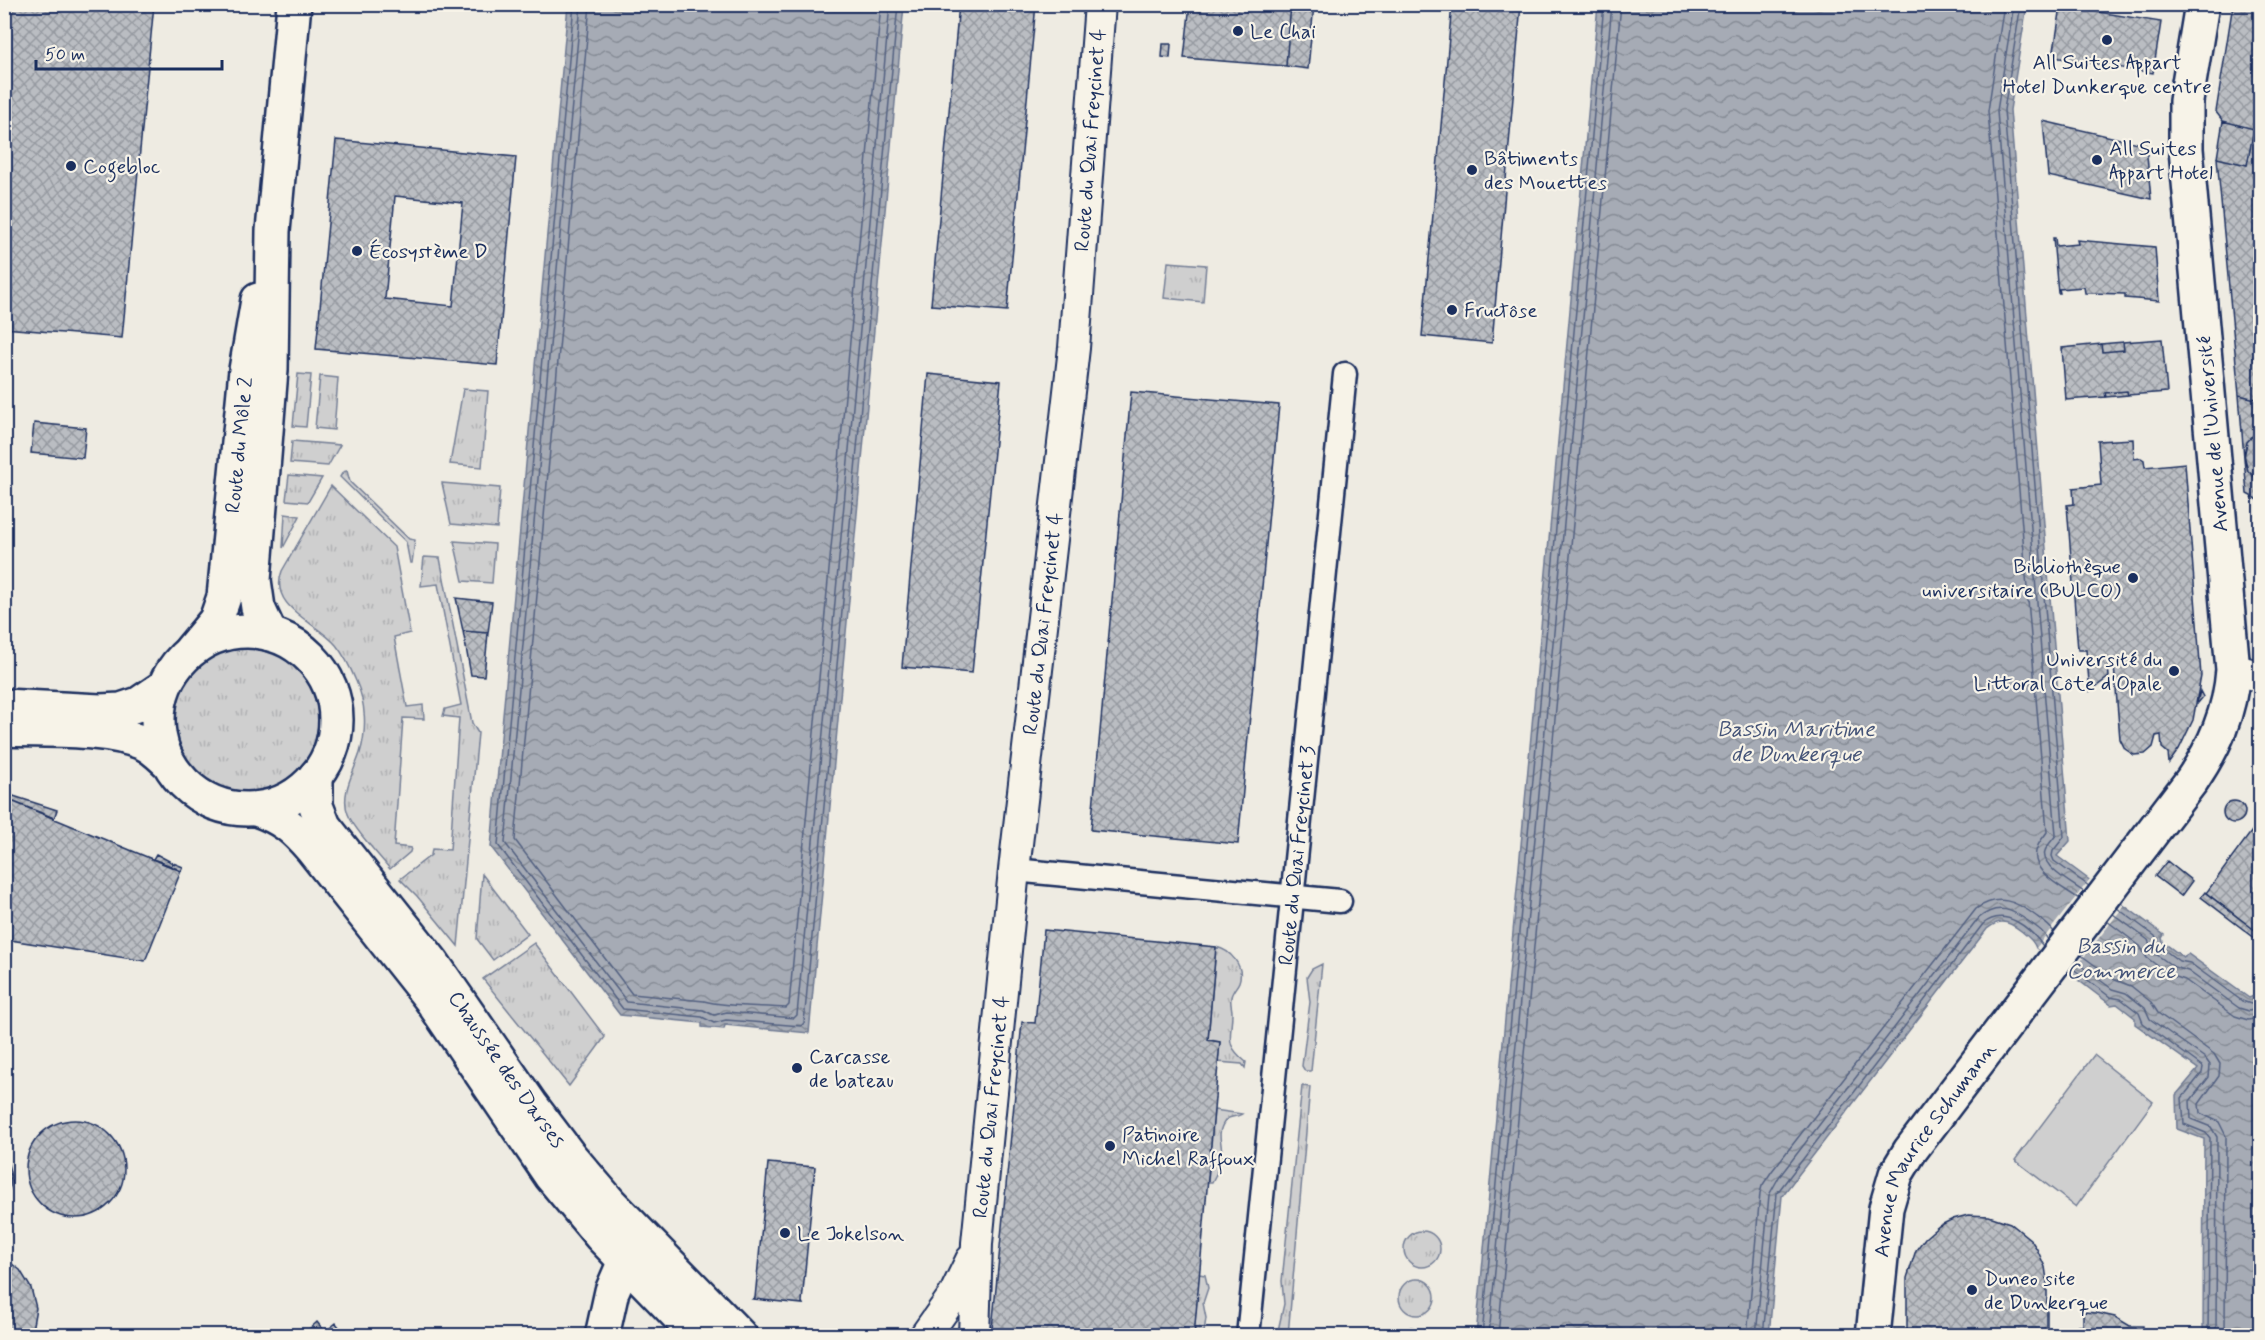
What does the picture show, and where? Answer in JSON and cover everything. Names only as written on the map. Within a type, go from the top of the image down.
[{"type":"main road","name":"Route du Môle 2","points":[[270,634],[258,608],[254,580],[271,370],[273,231],[294,4]]},
{"type":"main road","name":"Avenue de l'Université","points":[[2147,842],[2210,753],[2229,701],[2247,673],[2186,149],[2186,101],[2202,4]]},
{"type":"main road","name":"Route du Môle 2","points":[[191,650],[216,620],[224,597],[248,352],[273,231]]},
{"type":"main road","points":[[4,729],[123,737],[145,744],[169,764],[186,786],[210,801],[228,807],[256,809],[289,798],[304,789],[326,761],[335,734],[336,716],[333,697],[322,672],[296,645],[270,634],[252,631],[234,632],[215,636],[191,650],[178,663],[164,687],[159,704],[157,722],[162,748],[169,764]]},
{"type":"main road","points":[[4,706],[111,711],[139,704],[164,687]]},
{"type":"main road","name":"Chaussée des Darses","points":[[316,776],[316,806],[330,836],[432,962],[531,1105],[568,1154],[610,1203],[738,1333]]},
{"type":"main road","name":"Chaussée des Darses","points":[[256,809],[287,823],[312,849],[418,982],[545,1168],[579,1211],[698,1335]]},
{"type":"main road","name":"Avenue Maurice Schumann","points":[[1873,1335],[1885,1215],[1891,1185],[1896,1174],[1910,1151],[2147,842]]},
{"type":"main road","points":[[602,1335],[612,1291],[625,1261]]},
{"type":"street","name":"Route du Quai Freycinet 4","points":[[974,1335],[977,1243],[1014,870],[1074,348],[1100,4]]},
{"type":"street","name":"Route du Quai Freycinet 3","points":[[1248,1335],[1345,374]]},
{"type":"street","points":[[1014,870],[1340,901]]},
{"type":"street","name":"Route du Quai Freycinet 4","points":[[925,1335],[954,1295],[968,1270],[977,1243]]},
{"type":"green space","points":[[1168,262],[1206,265],[1203,302],[1164,298]]},
{"type":"green space","points":[[298,374],[311,375],[306,427],[293,426]]},
{"type":"green space","points":[[320,376],[338,378],[334,430],[315,428]]},
{"type":"green space","points":[[463,389],[488,391],[482,467],[450,464]]},
{"type":"green space","points":[[292,441],[340,445],[328,466],[290,463]]},
{"type":"green space","points":[[347,471],[350,482],[409,539],[415,540],[412,563],[410,563],[406,542],[340,477],[343,472]]},
{"type":"green space","points":[[289,475],[322,478],[308,502],[286,500]]},
{"type":"green space","points":[[442,483],[500,488],[497,528],[451,524]]},
{"type":"green space","points":[[331,486],[394,547],[410,633],[394,637],[407,707],[423,705],[424,719],[403,718],[394,846],[411,848],[410,852],[390,869],[351,820],[346,806],[351,775],[364,735],[364,707],[359,689],[350,667],[336,645],[288,605],[282,595],[280,584],[282,571]]},
{"type":"green space","points":[[285,514],[300,516],[283,548]]},
{"type":"green space","points":[[454,541],[495,544],[492,583],[463,581]]},
{"type":"green space","points":[[424,557],[440,558],[472,723],[478,733],[458,946],[400,879],[431,855],[432,849],[450,850],[459,718],[443,716],[445,709],[461,705],[438,584],[421,586]]},
{"type":"green space","points":[[245,647],[273,653],[297,668],[312,692],[318,720],[312,748],[297,772],[273,787],[245,793],[217,787],[193,772],[178,748],[172,720],[178,692],[193,668],[217,653]]},
{"type":"green space","points":[[482,874],[528,934],[493,960],[477,939]]},
{"type":"green space","points":[[534,943],[605,1037],[569,1086],[483,979]]},
{"type":"green space","points":[[1216,947],[1231,955],[1240,970],[1239,982],[1231,996],[1230,1040],[1234,1050],[1246,1062],[1245,1068],[1242,1064],[1218,1062],[1220,1042],[1208,1040]]},
{"type":"green space","points":[[1322,964],[1311,1071],[1305,1071],[1302,1066],[1310,1002],[1307,977],[1312,969]]},
{"type":"green space","points":[[2094,1055],[2153,1102],[2076,1207],[2015,1160]]},
{"type":"green space","points":[[1302,1086],[1310,1087],[1288,1335],[1277,1335],[1284,1304],[1282,1281]]},
{"type":"green space","points":[[1214,1110],[1242,1114],[1229,1118],[1222,1125],[1221,1162],[1212,1182],[1208,1182]]},
{"type":"green space","points":[[1422,1231],[1435,1236],[1440,1249],[1435,1262],[1422,1267],[1409,1262],[1404,1249],[1409,1236]]},
{"type":"green space","points":[[1199,1274],[1205,1275],[1208,1288],[1203,1303],[1206,1318],[1204,1332],[1194,1334]]},
{"type":"green space","points":[[1417,1279],[1430,1284],[1435,1297],[1430,1310],[1417,1315],[1404,1310],[1399,1297],[1404,1284]]},
{"type":"green space","points":[[1411,1327],[1428,1335],[1397,1335],[1402,1330]]},
{"type":"green space","points":[[1000,1330],[1055,1335],[1001,1335]]},
{"type":"water","points":[[568,5],[904,5],[809,1033],[725,1025],[724,1029],[702,1027],[702,1023],[620,1015],[491,847]]},
{"type":"water","name":"Bassin Maritime de Dunkerque","points":[[1598,5],[2027,5],[2010,110],[2070,841],[2057,856],[2164,935],[2163,942],[2183,957],[2188,954],[2249,998],[2254,996],[2260,988],[2260,1335],[2203,1335],[2204,1139],[2177,1129],[2176,1095],[2198,1069],[2135,1024],[2135,1018],[2117,1004],[2111,1005],[2036,948],[2021,931],[2011,924],[2001,922],[1987,929],[1782,1196],[1769,1335],[1476,1336]]},
{"type":"pier","points":[[2090,879],[2124,906],[2070,975],[2036,948]]},
{"type":"building","name":"Cogebloc","points":[[4,4],[154,4],[122,338],[4,328]]},
{"type":"building","points":[[959,4],[1036,4],[1007,311],[931,305]]},
{"type":"building","name":"Le Chai","points":[[1190,4],[1291,4],[1286,66],[1184,58]]},
{"type":"building","points":[[1291,4],[1314,4],[1308,69],[1286,66]]},
{"type":"building","name":"Bâtiments des Mouettes","points":[[1452,4],[1521,4],[1492,343],[1422,336]]},
{"type":"building","points":[[2233,4],[2260,4],[2260,400],[2239,395],[2217,158],[2247,165],[2254,129],[2223,121],[2216,112]]},
{"type":"building","name":"All Suites Appart Hotel Dunkerque centre","points":[[2061,6],[2161,22],[2153,73],[2053,57]]},
{"type":"building","points":[[1163,44],[1171,44],[1170,58],[1162,57]]},
{"type":"building","name":"All Suites Appart Hotel","points":[[2043,121],[2146,145],[2151,199],[2048,176]]},
{"type":"building","points":[[2223,121],[2254,129],[2247,165],[2217,158]]},
{"type":"building","name":"Écosystème D","points":[[336,140],[516,157],[497,365],[316,349]],"holes":[[[395,196],[463,203],[453,306],[385,299]]]},
{"type":"building","points":[[2053,238],[2055,238],[2056,246],[2078,244],[2077,240],[2155,247],[2159,301],[2125,298],[2125,294],[2085,293],[2084,287],[2059,289],[2060,293],[2058,293]]},
{"type":"building","points":[[2162,339],[2167,392],[2128,395],[2127,391],[2105,393],[2106,397],[2066,400],[2062,348],[2101,344],[2102,352],[2124,350],[2123,342]]},
{"type":"building","points":[[2123,342],[2124,350],[2102,352],[2101,344]]},
{"type":"building","points":[[928,374],[1001,381],[972,673],[902,667]]},
{"type":"building","points":[[2127,391],[2128,395],[2106,397],[2105,393]]},
{"type":"building","points":[[1131,392],[1279,405],[1238,844],[1091,830]]},
{"type":"building","points":[[2239,395],[2260,400],[2260,428],[2247,442],[2244,458]]},
{"type":"building","points":[[34,423],[86,428],[83,458],[31,453]]},
{"type":"building","points":[[2260,428],[2260,481],[2248,471],[2244,454],[2247,442]]},
{"type":"building","name":"Bibliothèque universitaire (BULCO)","points":[[2133,439],[2134,459],[2144,460],[2145,467],[2185,463],[2201,676],[2193,720],[2179,749],[2169,763],[2168,753],[2162,748],[2161,735],[2156,736],[2153,747],[2145,754],[2134,755],[2125,749],[2120,739],[2114,665],[2108,665],[2109,677],[2090,691],[2086,650],[2078,650],[2067,505],[2074,504],[2073,488],[2101,485],[2098,441]]},
{"type":"building","points":[[2244,458],[2248,471],[2260,481],[2260,501],[2247,494]]},
{"type":"building","points":[[456,598],[492,602],[488,633],[463,631]]},
{"type":"building","points":[[463,631],[488,633],[484,676],[471,675]]},
{"type":"building","points":[[2200,691],[2203,697],[2197,703]]},
{"type":"building","points":[[4,793],[57,810],[54,818],[4,798]]},
{"type":"building","points":[[4,798],[181,871],[145,961],[4,939]]},
{"type":"building","points":[[2234,801],[2242,804],[2245,812],[2242,820],[2234,823],[2226,820],[2223,812],[2226,804]]},
{"type":"building","points":[[2260,820],[2260,934],[2206,893]]},
{"type":"building","points":[[156,854],[173,863],[171,866],[153,859]]},
{"type":"building","points":[[2167,861],[2192,881],[2181,896],[2155,876]]},
{"type":"building","points":[[173,863],[183,867],[181,871],[171,866]]},
{"type":"building","points":[[2205,892],[2260,934],[2260,942],[2201,897]]},
{"type":"building","name":"Patinoire Michel Raffoux","points":[[1044,930],[1216,947],[1208,1040],[1220,1042],[1194,1336],[1055,1336],[992,1329],[1022,1022],[1035,1023]]},
{"type":"building","points":[[75,1120],[94,1124],[110,1134],[120,1150],[124,1169],[120,1188],[110,1204],[94,1214],[75,1218],[56,1214],[40,1204],[30,1188],[26,1169],[30,1150],[40,1134],[56,1124]]},
{"type":"building","points":[[4,1148],[11,1176],[4,1203]]},
{"type":"building","name":"Le Jokelson","points":[[768,1163],[815,1167],[803,1304],[753,1299],[755,1298]]},
{"type":"building","points":[[1968,1215],[1989,1216],[2010,1223],[2031,1240],[2037,1249],[2045,1267],[2047,1280],[2047,1336],[1907,1336],[1907,1278],[1916,1250],[1925,1238],[1939,1226]]},
{"type":"building","points":[[4,1258],[20,1270],[31,1288],[36,1308],[31,1336],[4,1336]]},
{"type":"building","points":[[2083,1312],[2115,1317],[2130,1326],[2143,1326],[2143,1336],[2080,1336],[2078,1326],[2083,1326]]},
{"type":"building","points":[[317,1322],[325,1332],[336,1323],[346,1336],[311,1336],[307,1331]]},
{"type":"place","name":"Le Chai","points":[[1238,31]]},
{"type":"place","name":"All Suites Appart Hotel Dunkerque centre","points":[[2107,40]]},
{"type":"place","name":"All Suites Appart Hotel","points":[[2097,160]]},
{"type":"place","name":"Cogebloc","points":[[71,166]]},
{"type":"place","name":"Bâtiments des Mouettes","points":[[1472,170]]},
{"type":"place","name":"Écosystème D","points":[[357,251]]},
{"type":"place","name":"Fructôse","points":[[1452,310]]},
{"type":"place","name":"Bibliothèque universitaire (BULCO)","points":[[2133,578]]},
{"type":"place","name":"Université du Littoral Côte d'Opale","points":[[2174,671]]},
{"type":"place","name":"Carcasse de bateau","points":[[797,1068]]},
{"type":"place","name":"Patinoire Michel Raffoux","points":[[1110,1146]]},
{"type":"place","name":"Le Jokelson","points":[[785,1233]]},
{"type":"place","name":"Duneo site de Dunkerque","points":[[1972,1290]]},
{"type":"water label","name":"Bassin du Commerce","points":[[2121,958]]}]
